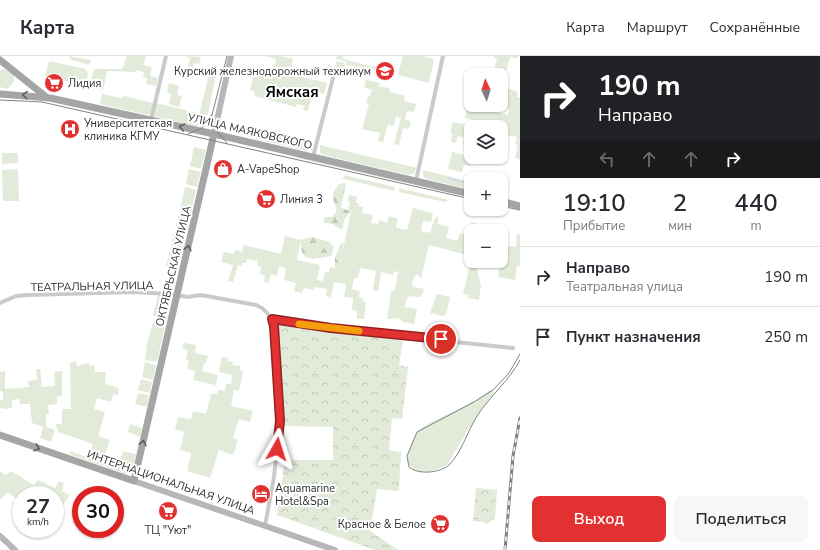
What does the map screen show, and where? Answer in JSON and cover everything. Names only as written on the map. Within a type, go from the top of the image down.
[{"type":"main road","name":"ОКТЯБРЬСКАЯ УЛИЦА","points":[[134,481],[231,56]]},
{"type":"main road","points":[[0,60],[39,92],[50,98]]},
{"type":"main road","points":[[0,67],[11,68]]},
{"type":"main road","name":"УЛИЦА МАЯКОВСКОГО","points":[[0,94],[50,98],[214,134],[464,192]]},
{"type":"main road","points":[[508,203],[520,206]]},
{"type":"main road","name":"ИНТЕРНАЦИОНАЛЬНАЯ УЛИЦА","points":[[0,435],[335,550]]},
{"type":"main road","points":[[0,536],[15,550]]},
{"type":"street","points":[[151,120],[166,56]]},
{"type":"street","points":[[416,181],[443,56]]},
{"type":"street","points":[[314,157],[333,78]]},
{"type":"street","name":"ТЕАТРАЛЬНАЯ УЛИЦА","points":[[0,303],[16,296],[28,295],[132,292],[187,297],[201,295],[256,305],[263,308],[272,319]]},
{"type":"street","points":[[265,526],[272,493],[280,421],[274,326],[272,319],[331,328],[513,348]]},
{"type":"green space","points":[[68,56],[91,60],[89,65],[72,60]]},
{"type":"green space","points":[[127,56],[146,56],[143,65],[152,67],[150,76],[158,78],[156,86],[146,84],[147,78],[143,77],[144,72],[136,70],[136,72],[107,71],[103,90],[93,88],[93,85],[90,84],[94,69],[122,69]]},
{"type":"green space","points":[[184,56],[201,57],[199,64],[194,63],[189,80],[185,79],[190,58]]},
{"type":"green space","points":[[265,56],[280,56],[293,59],[290,74],[327,83],[324,94],[313,91],[308,111],[303,110],[304,106],[297,104],[296,107],[254,96],[255,92],[250,90],[254,73],[269,76],[272,67],[274,68],[276,59]]},
{"type":"green space","points":[[337,56],[343,56],[343,59],[378,68],[377,70],[346,65],[347,62],[336,59]]},
{"type":"green space","points":[[403,56],[423,56],[434,59],[429,83],[398,75]]},
{"type":"green space","points":[[494,56],[518,56],[517,58],[510,57],[507,68],[494,68],[497,59],[494,58]]},
{"type":"green space","points":[[49,61],[85,69],[88,73],[85,86],[45,76]]},
{"type":"green space","points":[[336,61],[345,63],[344,68],[364,72],[363,78],[334,71]]},
{"type":"green space","points":[[218,65],[208,114],[206,116],[199,115],[210,71],[214,72]]},
{"type":"green space","points":[[5,69],[14,75],[14,80],[11,86],[6,89],[0,87],[0,70]]},
{"type":"green space","points":[[366,80],[380,83],[379,86],[390,89],[390,92],[405,96],[404,101],[416,104],[414,112],[407,111],[405,120],[411,121],[409,129],[403,128],[399,145],[394,144],[401,118],[396,116],[394,126],[388,124],[383,142],[378,141],[380,133],[362,129],[369,104],[366,103],[372,90],[364,87]]},
{"type":"green space","points":[[169,83],[179,86],[177,95],[182,96],[179,107],[169,104],[171,94],[167,93]]},
{"type":"green space","points":[[508,88],[518,92],[517,97],[520,98],[520,162],[519,159],[515,158],[518,145],[515,144],[517,137],[508,135],[508,120],[474,120],[465,118],[466,112],[496,112],[508,115]]},
{"type":"green space","points":[[102,94],[120,98],[125,96],[153,103],[151,113],[148,115],[100,104]]},
{"type":"green space","points":[[156,103],[198,113],[198,117],[205,118],[199,125],[196,126],[154,116]]},
{"type":"green space","points":[[453,122],[464,124],[464,138],[458,136],[456,143],[451,142],[452,133],[450,133]]},
{"type":"green space","points":[[250,129],[314,144],[313,148],[307,151],[251,138],[248,136]]},
{"type":"green space","points":[[320,145],[417,168],[413,174],[409,175],[323,155],[320,152]]},
{"type":"green space","points":[[194,147],[206,150],[201,169],[190,166]]},
{"type":"green space","points":[[452,152],[464,155],[464,164],[470,164],[470,166],[464,165],[462,172],[448,169]]},
{"type":"green space","points":[[2,153],[18,153],[18,163],[2,164]]},
{"type":"green space","points":[[297,156],[464,194],[464,196],[297,158]]},
{"type":"green space","points":[[18,169],[19,201],[3,201],[2,170]]},
{"type":"green space","points":[[189,169],[201,172],[197,187],[186,184]]},
{"type":"green space","points":[[423,170],[464,180],[464,188],[427,179],[423,176]]},
{"type":"green space","points":[[344,175],[395,187],[394,191],[343,179]]},
{"type":"green space","points":[[346,183],[341,208],[351,211],[344,220],[343,229],[340,229],[333,224],[324,223],[323,221],[325,217],[332,217],[335,213],[336,206],[333,195],[339,184]]},
{"type":"green space","points":[[185,187],[196,190],[187,230],[182,232],[175,231]]},
{"type":"green space","points":[[399,188],[449,200],[445,202],[399,192]]},
{"type":"green space","points":[[349,195],[357,197],[356,203],[359,203],[358,206],[363,207],[362,213],[373,215],[371,223],[378,224],[379,220],[387,223],[389,216],[398,219],[396,228],[407,230],[413,208],[433,213],[431,222],[423,221],[421,231],[430,233],[434,220],[438,216],[438,224],[449,227],[446,238],[457,241],[460,233],[464,234],[464,254],[429,245],[421,278],[417,274],[412,282],[414,287],[424,289],[421,297],[408,296],[404,307],[417,309],[414,324],[403,322],[398,318],[387,319],[391,292],[395,289],[398,272],[394,271],[393,275],[381,272],[378,291],[373,290],[376,271],[360,268],[358,278],[354,278],[352,289],[360,291],[359,297],[363,298],[362,301],[366,302],[364,319],[357,319],[357,311],[352,310],[353,298],[344,297],[346,284],[334,282],[331,297],[326,296],[327,289],[315,287],[314,290],[304,288],[302,293],[294,291],[296,283],[284,280],[286,268],[279,266],[277,276],[271,274],[269,283],[264,282],[265,276],[260,274],[261,267],[257,265],[258,261],[247,259],[246,263],[243,263],[242,266],[238,265],[233,282],[228,281],[233,265],[221,262],[224,252],[234,254],[235,250],[242,252],[244,245],[281,254],[285,236],[301,240],[297,260],[320,265],[317,280],[323,281],[325,272],[329,273],[330,267],[339,269],[351,211],[348,210],[350,202],[348,201]]},
{"type":"green space","points":[[174,233],[180,235],[185,240],[178,269],[166,267]]},
{"type":"green space","points":[[517,234],[520,234],[520,266],[517,266],[515,280],[498,277],[500,268],[508,268],[508,246],[516,247]]},
{"type":"green space","points":[[312,237],[330,242],[334,247],[331,256],[313,259],[305,256],[301,248],[301,240]]},
{"type":"green space","points":[[341,243],[344,243],[339,269],[335,268],[335,258]]},
{"type":"green space","points":[[469,268],[477,268],[481,285],[479,300],[468,298],[469,295],[463,294]]},
{"type":"green space","points":[[437,294],[450,297],[446,314],[443,316],[430,313]]},
{"type":"green space","points":[[158,295],[168,295],[171,298],[167,317],[165,318],[153,316]]},
{"type":"green space","points":[[154,320],[163,322],[165,325],[157,362],[145,360],[147,343]]},
{"type":"green space","points":[[277,323],[403,341],[399,365],[408,367],[402,419],[392,418],[389,450],[401,452],[399,491],[377,489],[370,531],[398,550],[375,550],[277,515],[285,460],[333,460],[333,427],[283,426]]},
{"type":"green space","points":[[184,343],[196,345],[195,353],[208,356],[202,371],[218,375],[216,385],[193,380],[195,371],[187,369],[189,361],[186,360],[188,350],[182,348]]},
{"type":"green space","points":[[222,357],[228,358],[227,361],[233,362],[232,365],[240,366],[240,370],[243,371],[239,391],[234,390],[231,406],[253,411],[250,422],[239,419],[233,438],[238,440],[233,455],[219,450],[210,478],[187,471],[191,453],[180,450],[184,432],[175,429],[178,417],[191,419],[193,411],[206,414],[211,394],[217,394],[218,390],[225,391],[226,384],[231,384],[232,375],[219,372]]},
{"type":"green space","points":[[76,361],[77,366],[89,363],[89,366],[94,365],[95,372],[106,372],[105,384],[119,388],[118,395],[113,394],[111,402],[97,398],[94,409],[105,412],[98,436],[110,440],[103,460],[90,455],[93,444],[58,432],[58,429],[56,428],[56,424],[62,424],[62,409],[71,409],[70,363]]},
{"type":"green space","points":[[145,362],[156,365],[153,380],[142,377]]},
{"type":"green space","points":[[36,369],[40,369],[42,387],[55,386],[54,372],[62,371],[62,396],[57,396],[57,404],[48,405],[49,414],[46,414],[46,427],[55,430],[51,442],[40,438],[43,427],[32,423],[30,404],[20,404],[19,399],[12,400],[12,408],[4,409],[0,407],[0,400],[3,400],[3,392],[0,391],[0,372],[5,371],[5,389],[29,387],[28,381],[37,380]]},
{"type":"green space","points":[[141,379],[152,382],[150,393],[138,390]]},
{"type":"green space","points":[[490,390],[495,392],[476,416],[447,465],[431,471],[418,471],[413,469],[410,465],[408,455],[417,433],[426,425],[461,408],[459,413],[474,410],[477,402],[476,400]]},
{"type":"green space","points":[[138,393],[149,395],[147,407],[135,404]]},
{"type":"green space","points":[[476,400],[477,407],[470,412],[468,416],[463,418],[459,415],[461,408]]},
{"type":"green space","points":[[130,424],[142,428],[140,437],[128,432]]},
{"type":"green space","points":[[70,451],[118,468],[123,451],[136,454],[132,471],[126,474],[69,454]]},
{"type":"green space","points":[[0,471],[6,475],[11,471],[34,485],[38,480],[51,486],[12,486],[12,495],[8,492],[1,499]]},
{"type":"green space","points":[[59,481],[64,483],[63,486],[56,486]]},
{"type":"green space","points":[[476,488],[497,490],[495,518],[485,525],[485,522],[473,521]]},
{"type":"green space","points":[[64,492],[70,495],[64,504]]},
{"type":"waterway","points":[[450,177],[450,179],[464,182]]},
{"type":"tram line","points":[[188,134],[202,128],[211,119],[227,56]]},
{"type":"tram line","points":[[0,100],[42,102],[464,197]]},
{"type":"tram line","points":[[211,115],[215,129],[227,143]]},
{"type":"tram line","points":[[508,207],[520,210]]},
{"type":"tram line","points":[[520,354],[509,373],[493,390],[474,402],[417,432],[407,456],[409,467],[413,470],[429,472],[440,470],[449,465],[454,460],[461,448],[477,416],[516,368],[520,360]]},
{"type":"railway","points":[[505,550],[513,456],[520,418]]},
{"type":"slow traffic","points":[[299,324],[359,331]]},
{"type":"place","name":"Курский железнодорожный техникум","points":[[385,71]]},
{"type":"place","name":"Лидия","points":[[54,83]]},
{"type":"place","name":"Университетская клиника КГМУ","points":[[70,129]]},
{"type":"place","name":"A-VapeShop","points":[[223,169]]},
{"type":"place","name":"Линия 3","points":[[266,199]]},
{"type":"place","name":"Aquamarine Hotel&Spa","points":[[261,494]]},
{"type":"place","name":"ТЦ \"Уют\"","points":[[168,511]]},
{"type":"place","name":"Красное & Белое","points":[[440,524]]},
{"type":"district","name":"Ямская","points":[[292,92]]},
{"type":"route","points":[[277,449],[280,421],[274,326],[272,319],[331,328],[441,339]]}]
